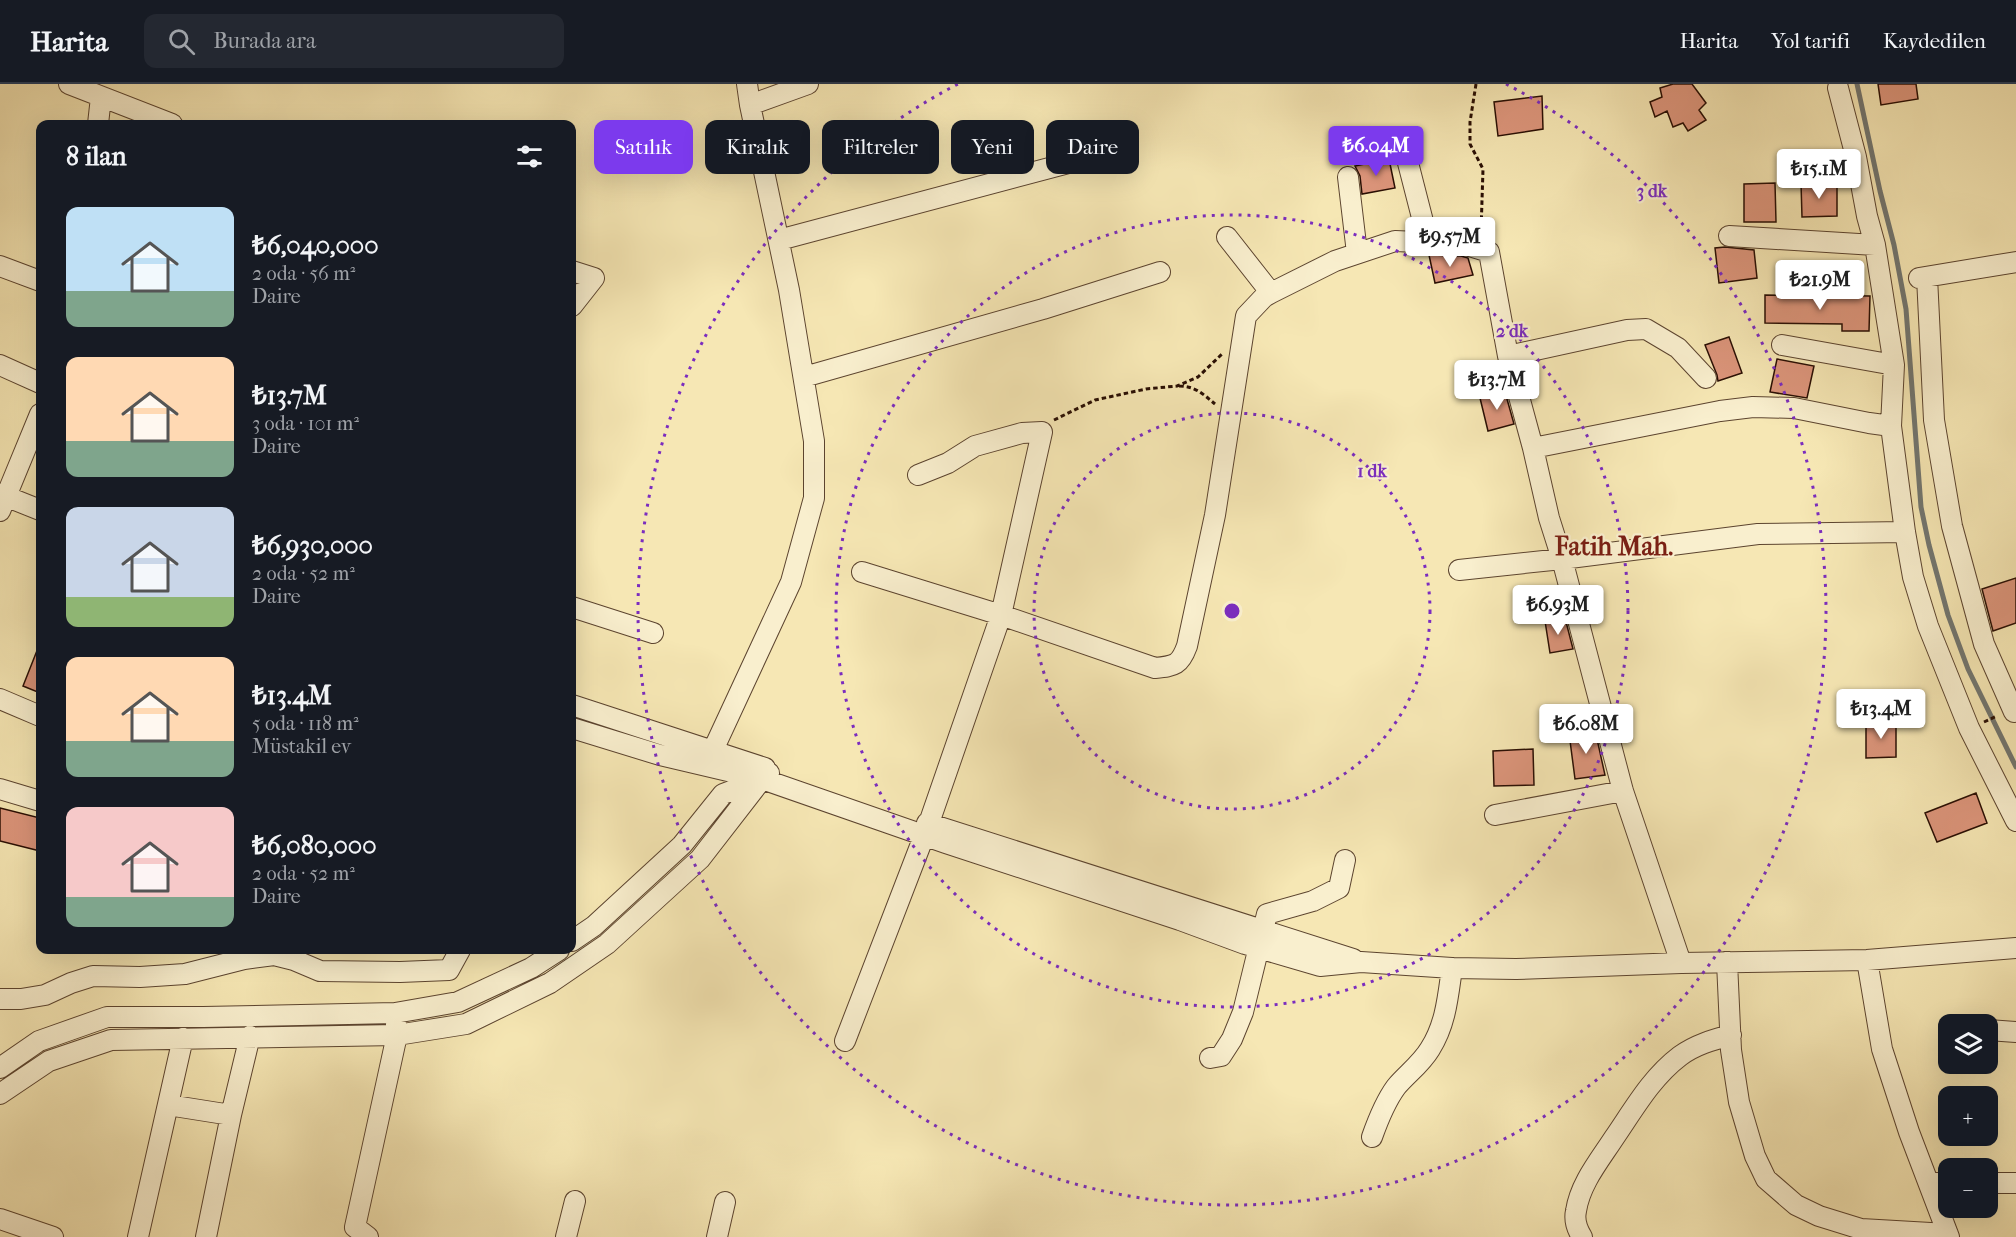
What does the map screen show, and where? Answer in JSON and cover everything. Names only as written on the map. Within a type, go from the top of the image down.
[{"type":"street","points":[[69,84],[161,120]]},
{"type":"street","points":[[710,758],[792,582],[814,498],[814,441],[804,377],[789,290],[747,84]]},
{"type":"street","points":[[750,105],[808,84]]},
{"type":"street","points":[[1838,88],[1856,157],[1883,285],[1893,365],[1891,426],[1913,578],[1928,626],[1969,728],[2016,821]]},
{"type":"street","points":[[98,120],[101,97]]},
{"type":"street","points":[[1407,159],[1428,241]]},
{"type":"street","points":[[779,240],[1046,169]]},
{"type":"street","points":[[1348,177],[1357,253]]},
{"type":"street","points":[[1729,236],[1875,245]]},
{"type":"street","points":[[1227,237],[1271,293]]},
{"type":"street","points":[[862,572],[1001,615],[1155,668],[1176,664],[1183,657],[1187,646],[1215,515],[1246,316],[1271,293],[1335,261],[1395,240],[1463,244],[1489,252],[1508,356],[1549,518],[1562,559],[1623,791],[1681,963]]},
{"type":"street","points":[[2011,712],[1984,644],[1952,526],[1934,420],[1923,277],[2016,262]]},
{"type":"street","points":[[0,266],[36,280]]},
{"type":"street","points":[[576,272],[594,278],[576,301]]},
{"type":"street","points":[[804,377],[1043,309],[1160,272]]},
{"type":"street","points":[[1508,356],[1627,330],[1646,329],[1678,348],[1706,378]]},
{"type":"street","points":[[1782,345],[1893,365]]},
{"type":"street","points":[[0,365],[36,381]]},
{"type":"street","points":[[1533,448],[1720,411],[1753,408],[1794,408],[1891,426]]},
{"type":"street","points":[[36,423],[2,500],[36,509]]},
{"type":"street","points":[[845,1041],[926,829],[1001,615],[1042,432],[1022,433],[975,446],[948,463],[918,474]]},
{"type":"street","points":[[1459,570],[1758,534],[1905,532]]},
{"type":"street","points":[[576,608],[653,633]]},
{"type":"street","points":[[0,699],[36,715]]},
{"type":"street","points":[[576,707],[710,758],[1260,939],[1320,966],[1361,962],[1452,968],[1516,969],[1867,960],[2016,948]]},
{"type":"street","points":[[576,729],[660,755],[710,758]]},
{"type":"street","points":[[576,938],[594,926],[682,845],[723,794],[767,775]]},
{"type":"street","points":[[0,1095],[49,1061],[111,1040],[398,1035],[466,1023],[550,983],[607,944],[700,859],[767,775]]},
{"type":"street","points":[[0,789],[36,800]]},
{"type":"street","points":[[1496,815],[1623,791]]},
{"type":"street","points":[[1210,1058],[1221,1056],[1232,1039],[1243,1012],[1267,914],[1313,901],[1339,888],[1345,860]]},
{"type":"street","points":[[0,999],[21,999],[45,995],[93,976],[185,974],[244,959],[274,955],[320,970],[400,972],[448,970],[458,954]]},
{"type":"street","points":[[0,1068],[39,1041],[107,1017],[395,1012],[458,1002],[531,968],[553,954]]},
{"type":"street","points":[[1867,960],[1882,1049],[1909,1132],[1938,1181]]},
{"type":"street","points":[[1727,962],[1731,1035],[1739,1102],[1755,1156],[1766,1179],[1796,1204],[1819,1216],[1861,1229],[1948,1236],[1945,1218]]},
{"type":"street","points":[[1372,1137],[1381,1112],[1396,1087],[1431,1048],[1446,1012],[1452,968]]},
{"type":"street","points":[[368,1237],[355,1227],[398,1035],[395,1012]]},
{"type":"street","points":[[1998,1031],[2016,1032]]},
{"type":"street","points":[[1582,1237],[1575,1217],[1587,1179],[1642,1096],[1681,1055],[1702,1044],[1731,1035]]},
{"type":"street","points":[[206,1237],[250,1036]]},
{"type":"street","points":[[138,1237],[183,1038]]},
{"type":"street","points":[[168,1105],[231,1115]]},
{"type":"street","points":[[1998,1183],[2016,1183]]},
{"type":"street","points":[[566,1237],[574,1201]]},
{"type":"street","points":[[717,1237],[725,1202]]},
{"type":"street","points":[[0,1220],[53,1237]]},
{"type":"path","points":[[1476,84],[1470,122],[1470,144],[1483,169],[1480,249]]},
{"type":"path","points":[[1178,386],[1198,377],[1242,336]]},
{"type":"path","points":[[1042,432],[1057,417],[1095,400],[1146,389],[1190,386],[1215,404]]},
{"type":"building","points":[[1673,84],[1692,84],[1706,103],[1699,110],[1706,120],[1688,131],[1683,123],[1673,127],[1667,111],[1655,117],[1650,102],[1662,97],[1660,88]]},
{"type":"building","points":[[1878,84],[1916,84],[1918,99],[1881,105]]},
{"type":"building","points":[[1542,96],[1543,129],[1498,136],[1494,102]]},
{"type":"building","points":[[1389,159],[1395,188],[1362,194],[1360,176],[1355,166]]},
{"type":"building","points":[[1775,183],[1776,222],[1744,222],[1744,184]]},
{"type":"building","points":[[1801,183],[1837,183],[1837,216],[1802,217]]},
{"type":"building","points":[[1715,248],[1754,250],[1757,278],[1719,283]]},
{"type":"building","points":[[1429,255],[1468,258],[1473,275],[1435,283]]},
{"type":"building","points":[[1765,295],[1870,296],[1869,331],[1842,331],[1842,324],[1765,323]]},
{"type":"building","points":[[1729,337],[1742,373],[1718,381],[1705,345]]},
{"type":"building","points":[[1777,359],[1814,366],[1807,398],[1770,392]]},
{"type":"building","points":[[1505,392],[1514,424],[1488,431],[1480,398]]},
{"type":"building","points":[[2016,578],[2016,623],[1993,631],[1982,589]]},
{"type":"building","points":[[1565,618],[1573,649],[1550,653],[1545,621]]},
{"type":"building","points":[[36,653],[36,691],[23,686]]},
{"type":"building","points":[[1866,723],[1896,723],[1896,757],[1866,758]]},
{"type":"building","points":[[1595,730],[1605,775],[1575,779],[1569,733]]},
{"type":"building","points":[[1533,749],[1534,785],[1494,786],[1493,751]]},
{"type":"building","points":[[1976,793],[1987,823],[1937,842],[1925,813]]},
{"type":"building","points":[[0,808],[36,817],[36,850],[0,841]]},
{"type":"waterway","points":[[1857,84],[1894,245],[1906,309],[1921,507],[1929,545],[1948,615],[1968,669],[2016,767]]},
{"type":"district","name":"Fatih Mah.","points":[[1614,546]]}]
